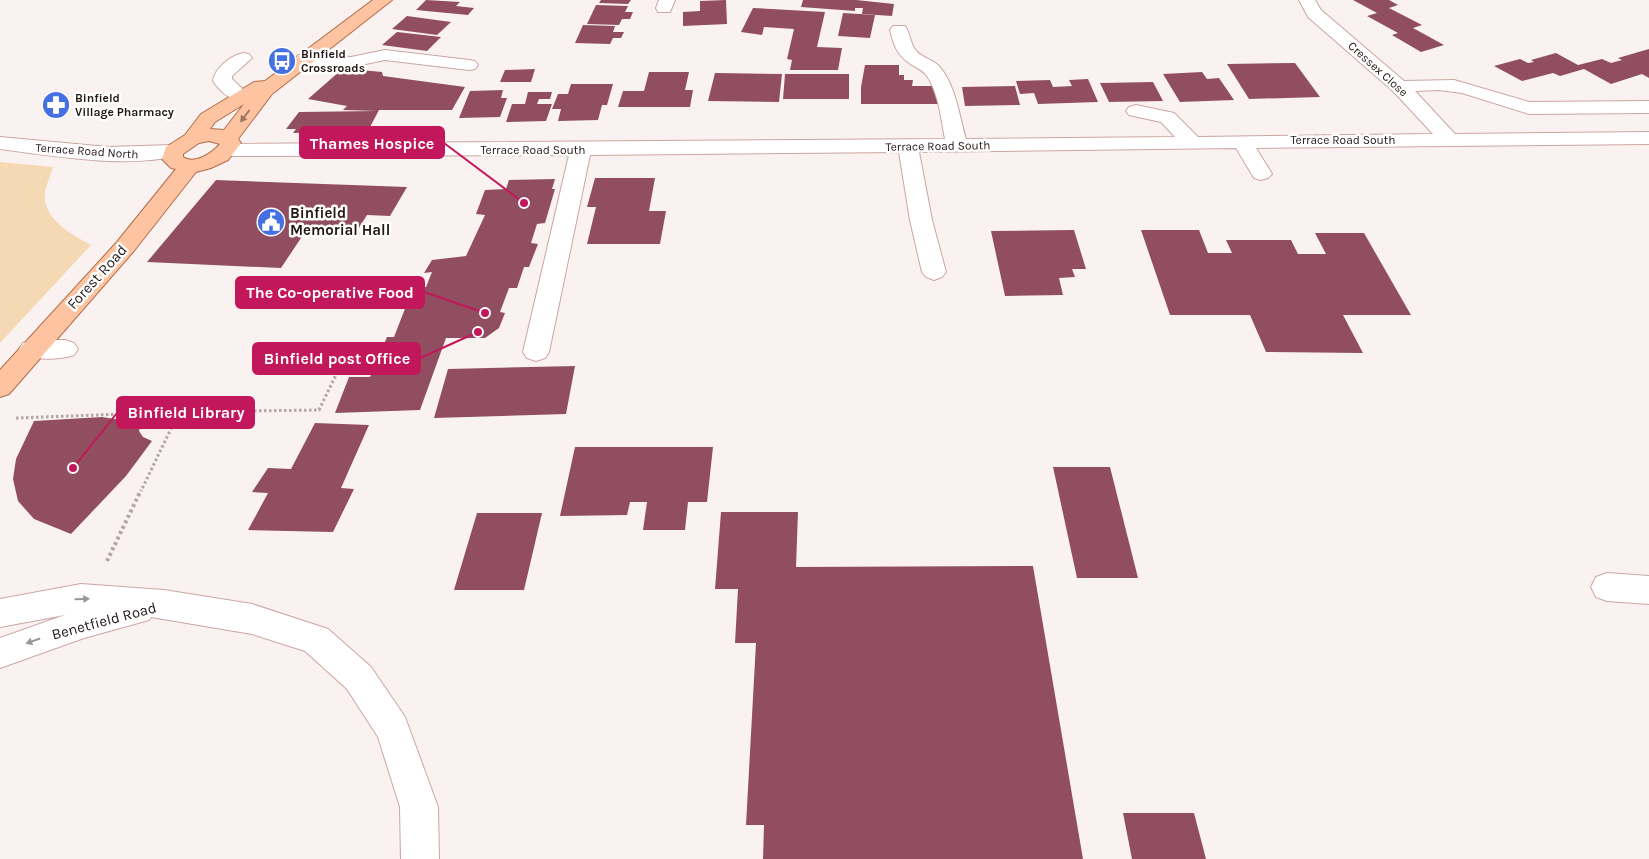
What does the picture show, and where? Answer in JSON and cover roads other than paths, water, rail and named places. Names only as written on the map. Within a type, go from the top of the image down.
[{"type":"main road","points":[[182,158],[218,158],[265,90],[384,0]]},
{"type":"main road","points":[[192,139],[208,118],[288,71]]},
{"type":"main road","points":[[192,139],[218,135],[228,144]]},
{"type":"main road","name":"Forest Road","points":[[0,387],[125,247],[182,158],[192,139]]},
{"type":"street","name":"Cressex Close","points":[[1307,0],[1314,12],[1400,87],[1450,140]]},
{"type":"street","points":[[899,30],[902,47],[936,75],[957,145]]},
{"type":"street","points":[[304,59],[351,62],[385,56],[469,65]]},
{"type":"street","points":[[241,97],[222,81],[223,74],[243,58]]},
{"type":"street","points":[[1400,87],[1438,84],[1463,87],[1509,104],[1529,108],[1649,107]]},
{"type":"street","points":[[1136,111],[1167,117],[1192,142]]},
{"type":"street","name":"Terrace Road South","points":[[228,144],[581,150],[1242,141],[1649,138]]},
{"type":"street","points":[[1242,141],[1261,174]]},
{"type":"street","name":"Terrace Road North","points":[[0,143],[75,152],[182,158]]},
{"type":"street","points":[[908,146],[921,220],[934,272]]},
{"type":"street","points":[[536,352],[581,150]]},
{"type":"street","points":[[32,349],[65,350]]},
{"type":"street","points":[[1607,587],[1649,590]]},
{"type":"street","name":"Benetfield Road","points":[[0,613],[81,598],[164,604]]},
{"type":"street","points":[[164,604],[252,619],[316,640],[359,678],[393,729],[420,807],[420,859]]},
{"type":"street","name":"Benetfield Road","points":[[0,653],[84,623],[164,604]]},
{"type":"place","name":"Binfield Crossroads","points":[[282,61]]},
{"type":"place","name":"Binfield Village Pharmacy","points":[[56,105]]},
{"type":"place","name":"Thames Hospice","points":[[524,203]]},
{"type":"place","name":"Binfield Memorial Hall","points":[[271,222]]},
{"type":"place","name":"The Co-operative Food","points":[[485,313]]},
{"type":"place","name":"Binfield post Office","points":[[478,332]]},
{"type":"place","name":"Binfield Library","points":[[73,468]]}]
